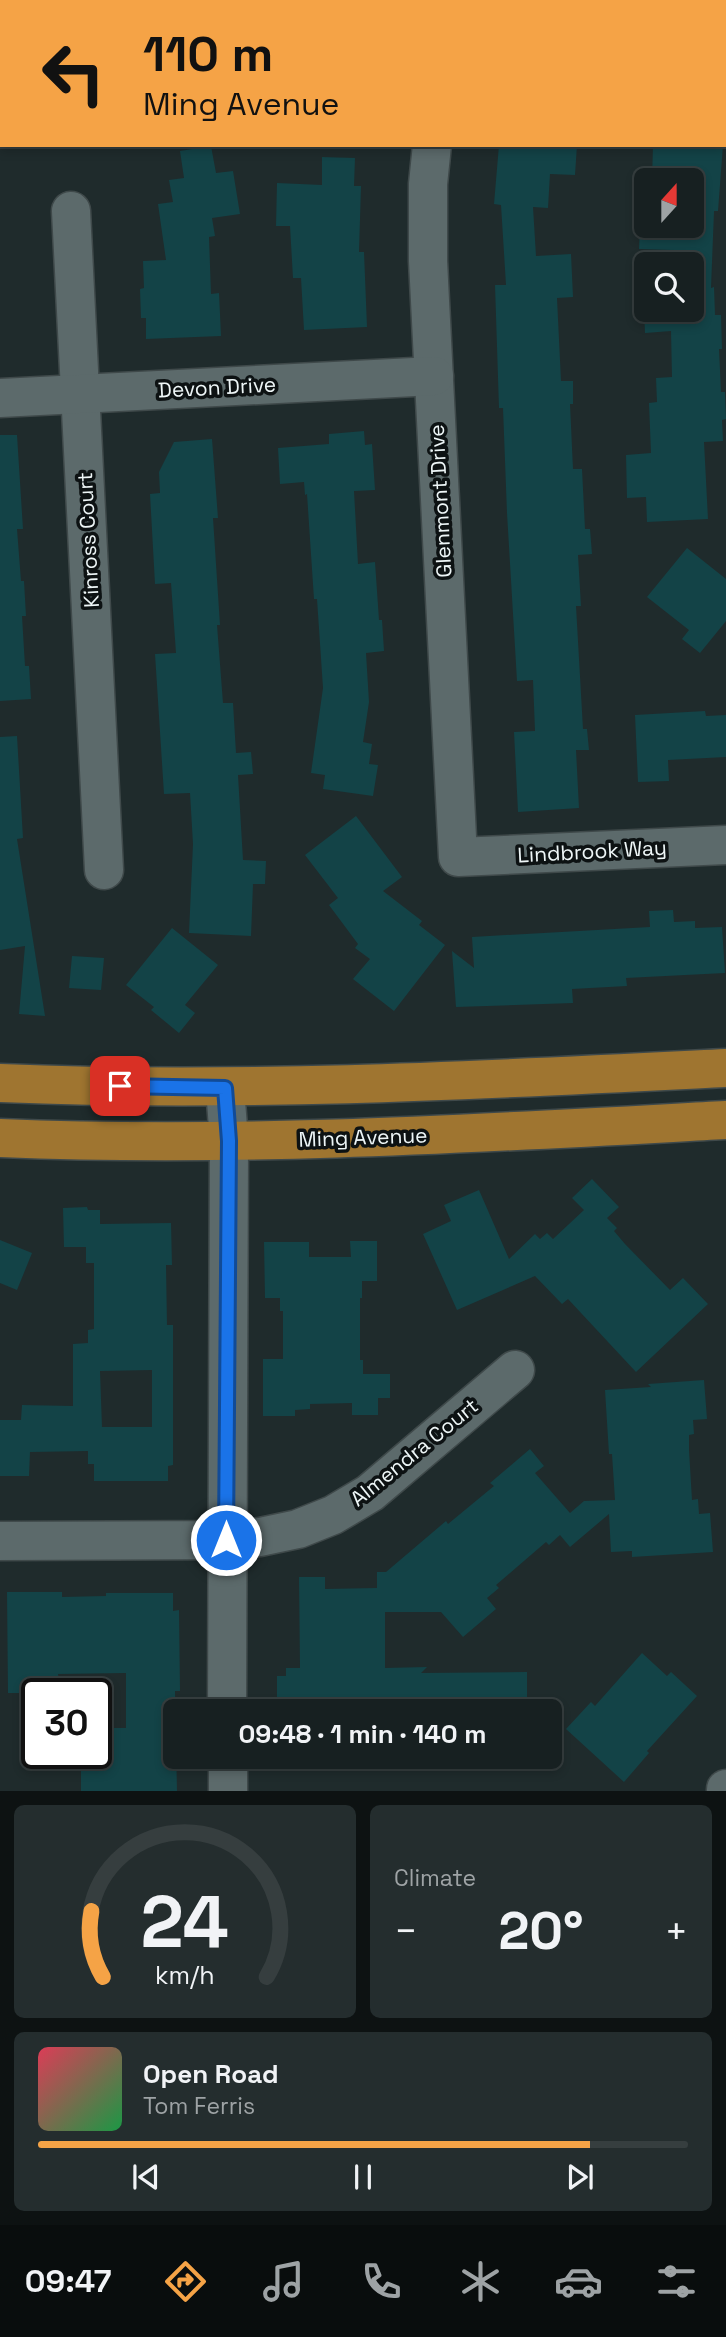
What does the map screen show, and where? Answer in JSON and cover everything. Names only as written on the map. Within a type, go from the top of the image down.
[{"type":"main road","points":[[0,1083],[225,1088],[726,1068]]},
{"type":"main road","name":"Ming Avenue","points":[[0,1138],[229,1141],[477,1133],[726,1120]]},
{"type":"street","name":"Glenmont Drive","points":[[432,147],[428,184],[428,261],[458,857]]},
{"type":"street","name":"Kinross Court","points":[[71,211],[104,870]]},
{"type":"street","name":"Devon Drive","points":[[0,398],[434,376]]},
{"type":"street","name":"Lindbrook Way","points":[[458,857],[726,845]]},
{"type":"street","points":[[225,1088],[229,1141],[227,1699]]},
{"type":"street","name":"Almendra Court","points":[[0,1541],[226,1540],[285,1532],[333,1515],[370,1493],[514,1370]]},
{"type":"street","points":[[228,1769],[228,1791]]},
{"type":"building","points":[[211,147],[216,173],[233,171],[240,214],[212,218],[215,236],[209,237],[211,294],[219,293],[221,336],[146,339],[146,318],[141,318],[143,261],[166,260],[158,204],[173,202],[169,180],[184,178],[180,151]]},
{"type":"building","points":[[499,147],[577,147],[575,175],[550,174],[548,208],[533,207],[536,256],[571,254],[573,297],[557,298],[561,381],[573,381],[573,404],[570,404],[573,469],[582,469],[585,529],[590,529],[592,554],[578,555],[581,606],[576,606],[583,729],[587,729],[589,750],[576,750],[579,808],[518,812],[514,732],[535,731],[533,680],[517,681],[503,408],[499,408],[495,285],[506,285],[501,205],[494,204]]},
{"type":"building","points":[[653,147],[723,147],[718,211],[714,211],[711,288],[714,287],[715,315],[721,315],[721,392],[725,392],[726,419],[722,420],[723,441],[704,442],[708,519],[647,522],[646,497],[627,498],[626,455],[651,453],[649,403],[657,402],[656,378],[672,377],[671,331],[645,333],[645,322],[704,322],[704,252],[639,249],[639,238],[704,238],[704,168],[652,168]]},
{"type":"building","points":[[322,157],[355,158],[354,186],[361,186],[359,252],[364,252],[367,327],[304,330],[301,278],[293,278],[290,226],[276,226],[277,183],[322,185]]},
{"type":"building","points":[[364,431],[365,445],[372,444],[375,490],[354,491],[358,564],[375,562],[384,651],[366,653],[369,702],[363,742],[372,744],[369,764],[378,765],[373,796],[323,789],[325,775],[311,773],[323,688],[307,494],[305,495],[304,482],[280,484],[278,448],[329,444],[329,434]]},
{"type":"building","points":[[0,435],[17,435],[23,529],[17,529],[21,581],[24,581],[26,616],[22,616],[25,666],[29,666],[31,699],[0,701]]},
{"type":"building","points":[[212,439],[218,518],[213,518],[220,625],[217,625],[223,703],[233,703],[236,753],[251,752],[253,774],[238,775],[243,860],[266,861],[265,884],[253,884],[251,936],[189,933],[193,844],[190,793],[164,794],[155,654],[176,653],[171,583],[155,584],[150,494],[160,493],[159,472],[174,442]]},
{"type":"building","points":[[687,548],[726,579],[726,621],[700,653],[682,639],[689,630],[647,597]]},
{"type":"building","points":[[705,711],[706,716],[726,715],[726,757],[668,760],[669,781],[638,782],[635,715]]},
{"type":"building","points":[[17,736],[23,838],[17,839],[45,1016],[19,1014],[25,946],[0,950],[0,737]]},
{"type":"building","points":[[356,816],[402,877],[383,891],[422,921],[419,925],[445,945],[394,1011],[353,979],[370,959],[355,948],[358,944],[329,905],[338,898],[305,855]]},
{"type":"building","points":[[673,910],[674,922],[695,921],[695,928],[722,927],[725,973],[626,978],[627,986],[572,989],[573,1003],[456,1007],[452,951],[474,968],[472,937],[650,927],[649,911]]},
{"type":"building","points":[[172,928],[218,965],[185,1005],[195,1013],[179,1033],[151,1010],[154,1007],[126,985]]},
{"type":"building","points":[[72,956],[104,958],[101,990],[69,988]]},
{"type":"building","points":[[592,1179],[619,1207],[607,1218],[617,1228],[614,1231],[625,1244],[670,1290],[683,1278],[708,1304],[636,1372],[568,1299],[562,1304],[535,1276],[457,1310],[423,1234],[451,1221],[444,1205],[479,1190],[509,1259],[535,1234],[540,1239],[547,1233],[553,1239],[584,1210],[572,1198]]},
{"type":"building","points":[[87,1207],[88,1210],[100,1210],[100,1224],[171,1223],[172,1265],[166,1265],[167,1325],[173,1325],[173,1465],[168,1466],[168,1481],[94,1481],[94,1464],[88,1464],[88,1451],[30,1452],[29,1476],[0,1476],[0,1420],[21,1420],[22,1405],[73,1406],[73,1344],[88,1343],[88,1330],[94,1329],[94,1263],[86,1263],[86,1247],[64,1247],[63,1208]],"holes":[[[152,1370],[152,1427],[102,1427],[100,1371]]]},
{"type":"building","points":[[0,1240],[32,1253],[17,1290],[0,1283]]},
{"type":"building","points":[[350,1241],[377,1241],[377,1281],[362,1281],[360,1360],[363,1360],[363,1374],[390,1374],[390,1398],[378,1398],[378,1415],[352,1415],[352,1403],[310,1404],[310,1409],[295,1410],[295,1416],[263,1416],[263,1359],[283,1359],[283,1311],[280,1311],[280,1298],[265,1298],[264,1242],[309,1242],[309,1257],[351,1257]]},
{"type":"building","points":[[704,1380],[707,1419],[693,1420],[694,1434],[689,1435],[689,1450],[692,1500],[698,1499],[699,1514],[710,1513],[713,1552],[632,1557],[632,1551],[611,1552],[609,1514],[570,1547],[560,1535],[549,1545],[546,1542],[496,1585],[499,1588],[487,1598],[496,1609],[463,1637],[441,1612],[385,1612],[385,1668],[427,1667],[421,1673],[527,1672],[527,1699],[277,1699],[277,1676],[286,1676],[286,1668],[300,1668],[299,1577],[325,1577],[325,1589],[377,1588],[377,1572],[386,1572],[446,1521],[448,1524],[494,1486],[490,1483],[530,1449],[544,1466],[535,1473],[570,1513],[584,1501],[615,1500],[605,1390],[651,1387],[648,1384]]},
{"type":"building","points":[[7,1592],[62,1592],[62,1597],[106,1596],[106,1593],[173,1593],[173,1611],[179,1610],[180,1691],[175,1691],[175,1699],[163,1699],[163,1769],[177,1769],[177,1791],[81,1791],[81,1769],[112,1769],[112,1728],[126,1728],[126,1673],[58,1674],[59,1678],[21,1678],[21,1693],[8,1693]]},
{"type":"building","points":[[642,1653],[667,1676],[671,1672],[697,1696],[647,1751],[649,1753],[624,1782],[566,1729],[591,1702],[595,1706]]},
{"type":"route","points":[[120,1086],[225,1088],[229,1141],[226,1540]]}]
